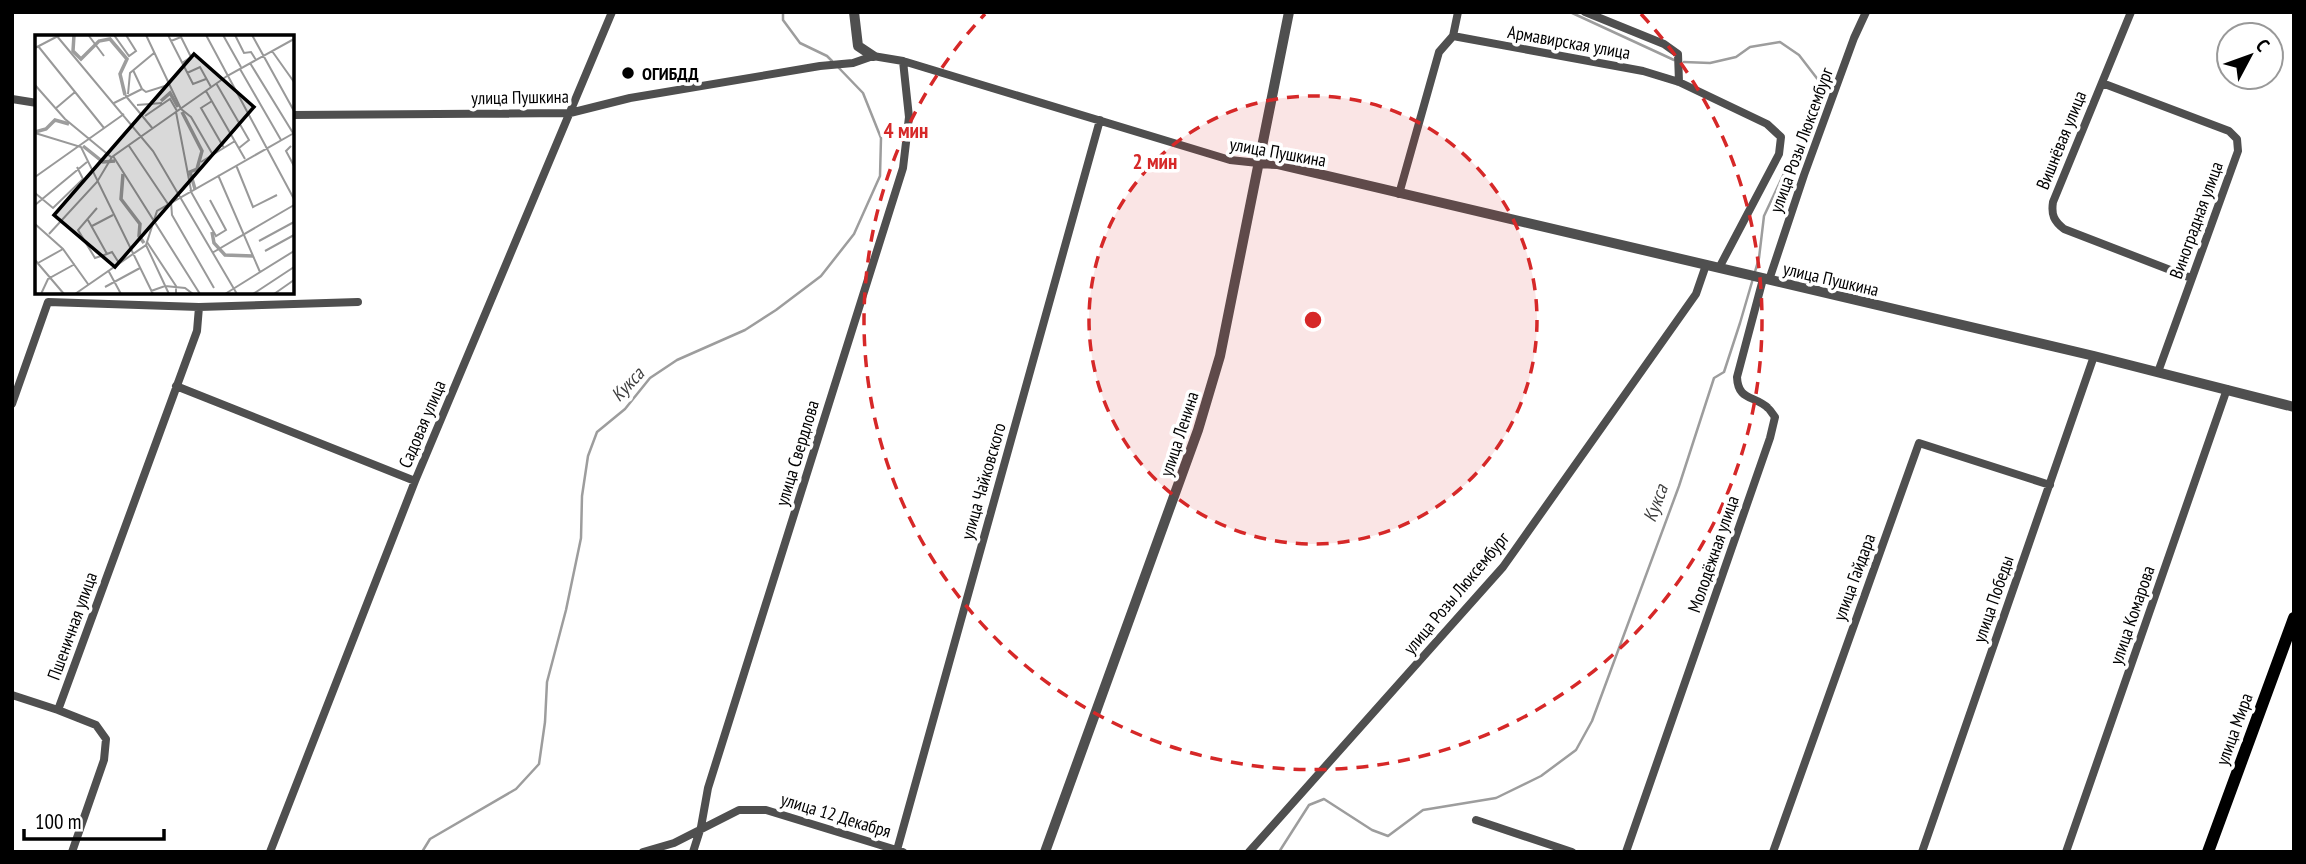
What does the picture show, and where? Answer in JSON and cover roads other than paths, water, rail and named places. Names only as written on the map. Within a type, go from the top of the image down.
[{"type":"main road","name":"улица Мира","points":[[2208,852],[2294,618]]},
{"type":"street","name":"Садовая улица","points":[[270,852],[415,481],[612,12]]},
{"type":"street","points":[[854,12],[858,46],[873,56]]},
{"type":"street","name":"улица Ленина","points":[[1045,852],[1198,430],[1220,356],[1289,12]]},
{"type":"street","points":[[1399,194],[1438,52],[1453,36],[1458,12]]},
{"type":"street","name":"Армавирская улица","points":[[1586,12],[1664,44],[1678,54],[1679,82]]},
{"type":"street","name":"улица Розы Люксембург","points":[[1758,278],[1804,175],[1866,12]]},
{"type":"street","name":"Вишнёвая улица","points":[[2131,12],[2051,212],[2056,223],[2064,229],[2191,278]]},
{"type":"street","name":"Армавирская улица","points":[[1453,36],[1643,71],[1679,82],[1767,124],[1781,137],[1779,154],[1719,268]]},
{"type":"street","name":"улица Пушкина","points":[[294,115],[570,113],[630,98],[820,66],[853,63],[873,56],[902,61],[1230,160],[1277,164],[2094,356],[2294,407]]},
{"type":"street","name":"улица Свердлова","points":[[693,852],[708,788],[903,168],[909,117],[902,61]]},
{"type":"street","name":"Виноградная улица","points":[[2102,83],[2229,131],[2237,139],[2238,151],[2158,372]]},
{"type":"street","points":[[12,99],[35,103]]},
{"type":"street","name":"улица Чайковского","points":[[900,851],[1100,120]]},
{"type":"street","name":"улица Розы Люксембург","points":[[1249,852],[1503,567],[1696,294],[1706,265]]},
{"type":"street","name":"Молодёжная улица","points":[[1626,852],[1775,417],[1769,408],[1744,395],[1737,387],[1758,278]]},
{"type":"street","points":[[12,404],[48,302],[199,307],[358,302]]},
{"type":"street","name":"Пшеничная улица","points":[[58,710],[197,331],[199,307]]},
{"type":"street","name":"улица Победы","points":[[1922,852],[2094,356]]},
{"type":"street","points":[[176,386],[415,481]]},
{"type":"street","name":"улица Комарова","points":[[2066,852],[2227,389]]},
{"type":"street","name":"улица Гайдара","points":[[1773,852],[1919,443],[2050,485]]},
{"type":"street","points":[[12,695],[96,725],[106,739],[104,760],[72,852]]},
{"type":"street","name":"улица 12 Декабря","points":[[643,852],[674,843],[739,810],[765,810],[900,851]]},
{"type":"street","points":[[1476,820],[1572,852]]},
{"type":"waterway","name":"Кукса","points":[[783,12],[783,20],[800,43],[832,61]]},
{"type":"waterway","name":"Кукса","points":[[1570,12],[1674,60]]},
{"type":"waterway","name":"Кукса","points":[[1279,852],[1309,805],[1324,799],[1372,830],[1388,836],[1423,810],[1496,798],[1541,776],[1576,750],[1592,721],[1679,486],[1714,378],[1724,372],[1759,258],[1764,216],[1801,137],[1821,102],[1819,81],[1799,55],[1780,42],[1750,47],[1736,57],[1710,63],[1684,62]]},
{"type":"waterway","name":"Кукса","points":[[422,852],[430,839],[516,789],[539,764],[547,682],[581,538],[582,496],[588,456],[597,432],[625,409],[650,378],[677,360],[745,330],[821,276],[854,234],[880,176],[881,138],[863,93],[837,66]]},
{"type":"place","name":"ОГИБДД","points":[[628,73]]}]
